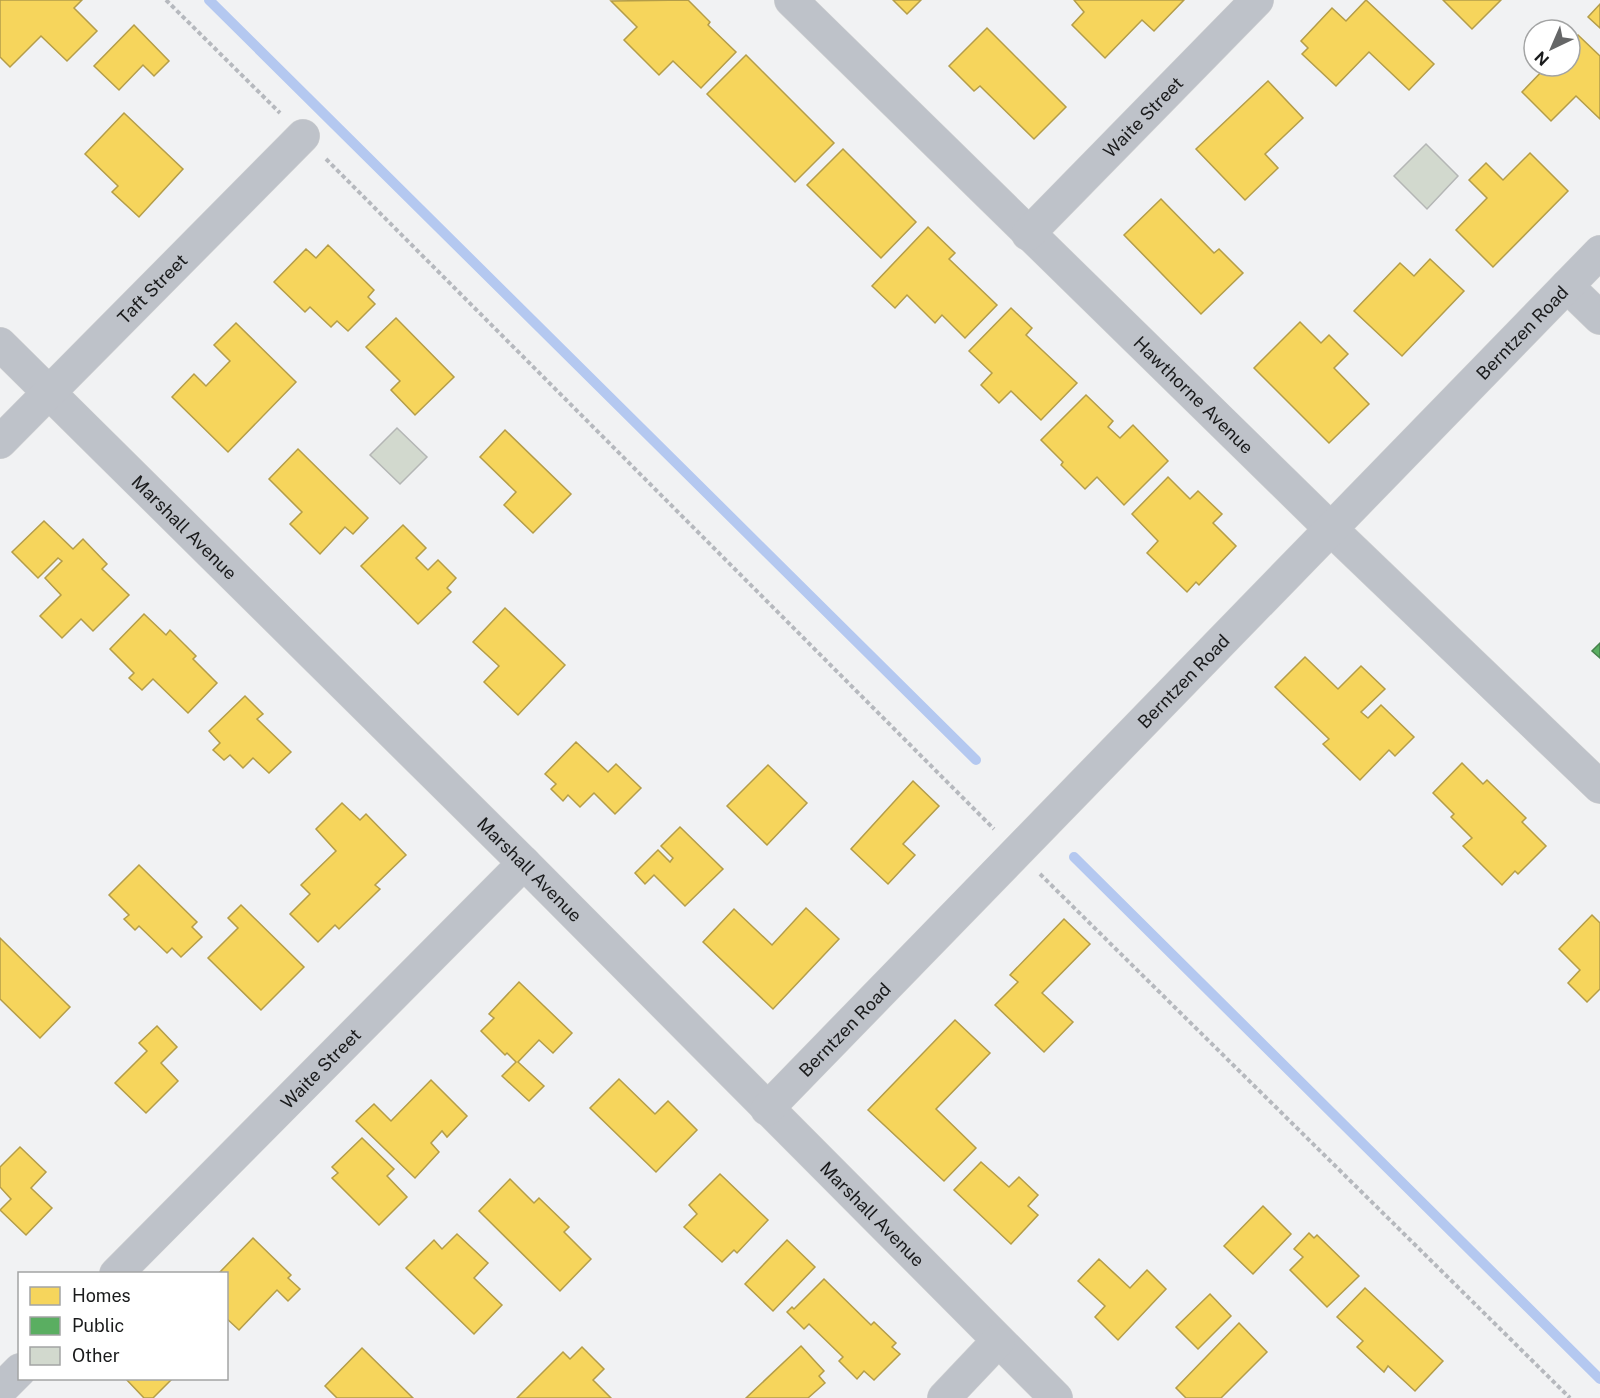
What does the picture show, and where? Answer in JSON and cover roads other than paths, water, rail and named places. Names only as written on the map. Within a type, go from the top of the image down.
[{"type":"street","name":"Hawthorne Avenue","points":[[791,0],[1028,234],[1600,788]]},
{"type":"street","name":"Waite Street","points":[[1028,234],[1257,0]]},
{"type":"street","name":"Taft Street","points":[[0,442],[303,136]]},
{"type":"street","name":"Berntzen Road","points":[[767,1109],[1600,252]]},
{"type":"street","points":[[1567,286],[1600,318]]},
{"type":"street","name":"Marshall Avenue","points":[[0,344],[524,863],[1056,1398]]},
{"type":"street","name":"Waite Street","points":[[118,1272],[524,863]]},
{"type":"street","points":[[945,1398],[999,1341]]},
{"type":"street","points":[[0,1390],[18,1372]]},
{"type":"waterway","points":[[209,0],[976,760]]},
{"type":"waterway","points":[[1074,857],[1600,1379]]}]
